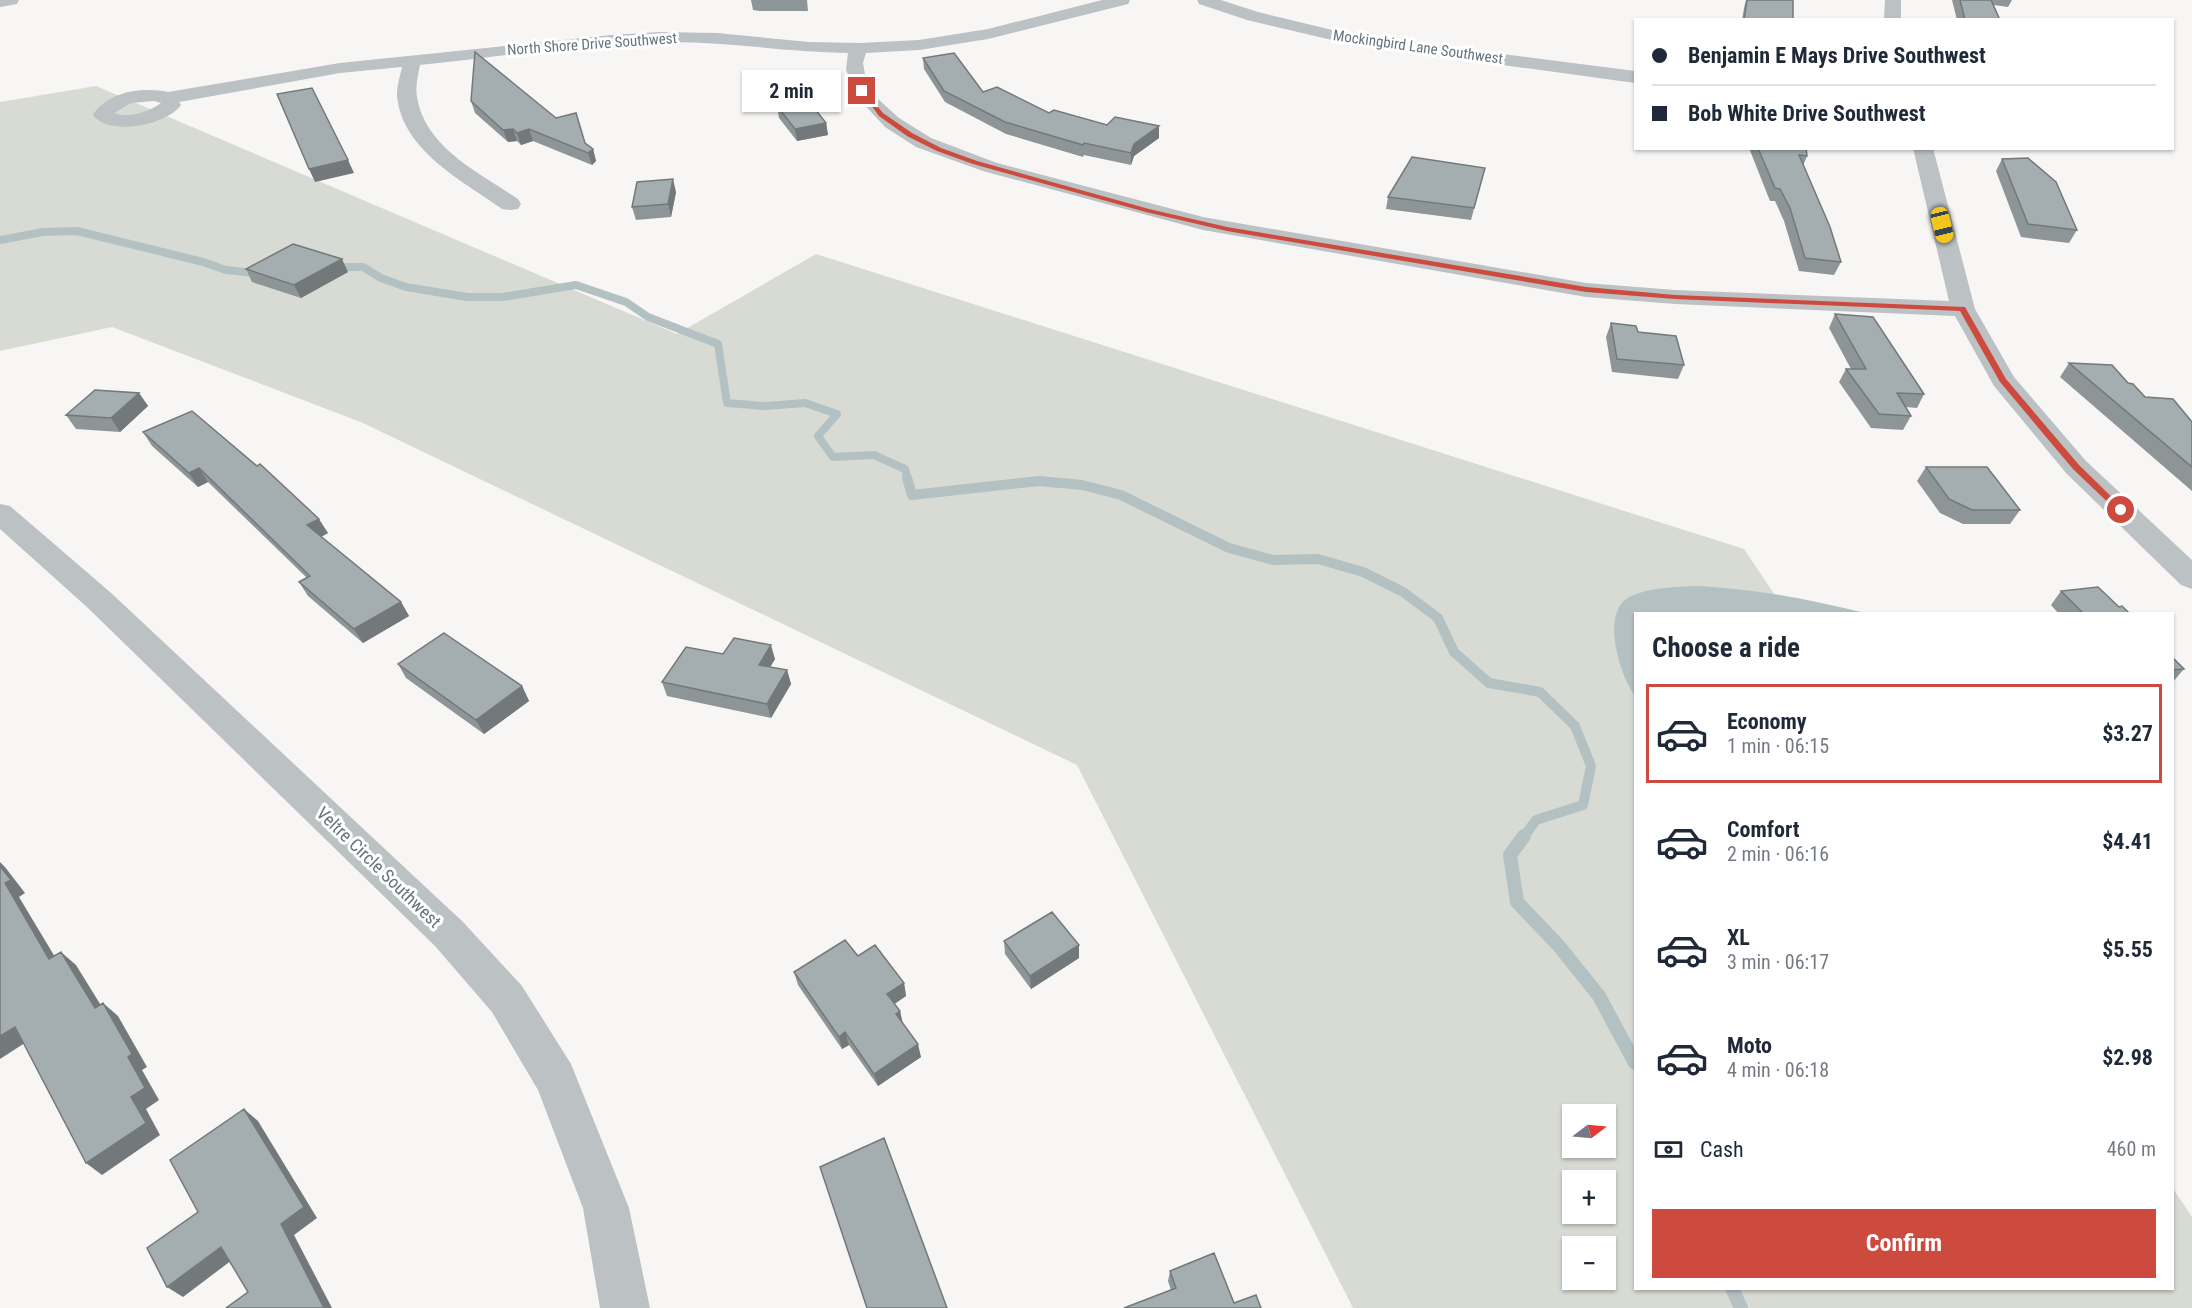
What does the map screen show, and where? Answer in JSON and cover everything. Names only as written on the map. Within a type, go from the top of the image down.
[{"type":"street","points":[[0,2],[11,0]]},
{"type":"street","name":"North Shore Drive Southwest","points":[[168,98],[340,68],[660,37],[717,38],[809,47],[860,48],[919,45],[988,34],[1122,0]]},
{"type":"street","name":"Mockingbird Lane Southwest","points":[[1205,0],[1253,16],[1349,39],[1634,77]]},
{"type":"street","points":[[1892,18],[1893,0]]},
{"type":"street","points":[[860,48],[855,55],[853,65],[862,91],[881,114],[909,135],[975,162],[1170,217],[1238,231],[1586,290],[1675,297],[1963,309]]},
{"type":"street","points":[[412,60],[407,96],[415,126],[437,152],[510,204]]},
{"type":"street","points":[[1923,150],[1963,309],[2003,380],[2076,467],[2192,578]]},
{"type":"street","name":"Veltre Circle Southwest","points":[[0,513],[99,600],[441,926],[507,999],[556,1079],[602,1197],[625,1308]]},
{"type":"shaded area","points":[[96,86],[677,334],[816,254],[1744,549],[1786,612],[1634,612],[1634,1290],[2174,1290],[2174,1190],[2192,1217],[2192,1308],[1353,1308],[1077,765],[363,423],[112,327],[0,351],[0,102]]},
{"type":"shaded area","points":[[1698,586],[1782,595],[1861,612],[1634,612],[1634,694],[1619,660],[1614,630],[1616,616],[1620,605],[1629,597],[1663,588]]},
{"type":"building","points":[[1747,0],[1793,0],[1793,18],[1744,18]]},
{"type":"building","points":[[1960,0],[1991,0],[1999,18],[1964,18]]},
{"type":"building","points":[[475,52],[556,118],[576,113],[585,143],[593,149],[588,153],[529,129],[517,133],[513,129],[503,130],[471,101]]},
{"type":"building","points":[[954,53],[983,92],[997,87],[1049,113],[1054,110],[1107,125],[1115,117],[1159,126],[1134,144],[1131,153],[1084,143],[1083,145],[1005,122],[944,91],[923,58]]},
{"type":"building","points":[[312,88],[348,160],[309,169],[277,94]]},
{"type":"building","points":[[808,100],[826,123],[795,129],[777,106]]},
{"type":"building","points":[[1759,150],[1806,150],[1807,156],[1799,155],[1830,227],[1841,262],[1805,258],[1790,208],[1780,189],[1775,188]]},
{"type":"building","points":[[1412,157],[1485,168],[1474,208],[1388,197]]},
{"type":"building","points":[[2028,158],[2056,182],[2077,230],[2028,224],[2002,159]]},
{"type":"building","points":[[673,179],[668,204],[632,207],[637,182]]},
{"type":"building","points":[[293,244],[342,259],[294,285],[246,269]]},
{"type":"building","points":[[1835,314],[1873,317],[1924,394],[1897,393],[1911,416],[1879,414],[1846,369],[1866,369]]},
{"type":"building","points":[[1611,323],[1636,326],[1638,332],[1676,336],[1684,365],[1617,359]]},
{"type":"building","points":[[2069,363],[2112,365],[2145,397],[2173,399],[2192,422],[2192,467]]},
{"type":"building","points":[[95,390],[139,393],[111,418],[66,415]]},
{"type":"building","points":[[192,411],[257,466],[260,464],[319,519],[307,525],[401,602],[354,629],[299,582],[310,576],[199,468],[189,473],[143,432]]},
{"type":"building","points":[[1926,467],[1987,467],[2020,510],[1972,510],[1949,499]]},
{"type":"building","points":[[2098,587],[2119,607],[2122,606],[2128,612],[2082,612],[2061,591]]},
{"type":"building","points":[[444,633],[522,686],[476,720],[398,664]]},
{"type":"building","points":[[734,638],[771,645],[759,665],[787,670],[767,704],[662,682],[686,647],[723,654]]},
{"type":"building","points":[[2174,659],[2184,669],[2174,670]]},
{"type":"building","points":[[0,866],[11,880],[5,883],[49,959],[61,952],[95,1008],[103,1003],[132,1054],[128,1057],[145,1088],[131,1097],[146,1123],[86,1163],[15,1027],[0,1036]]},
{"type":"building","points":[[1052,912],[1079,945],[1030,976],[1004,941]]},
{"type":"building","points":[[845,940],[858,956],[875,945],[904,983],[887,994],[900,1011],[896,1014],[918,1044],[874,1074],[845,1032],[839,1037],[794,972]]},
{"type":"building","points":[[244,1109],[304,1207],[281,1224],[324,1308],[226,1308],[248,1292],[221,1247],[167,1287],[147,1248],[198,1212],[170,1160]]},
{"type":"building","points":[[884,1138],[947,1308],[867,1308],[820,1167]]},
{"type":"building","points":[[1214,1253],[1234,1303],[1256,1295],[1261,1308],[1124,1308],[1176,1288],[1170,1271]]},
{"type":"waterway","points":[[0,240],[43,232],[77,231],[203,262],[226,270],[262,274]]},
{"type":"waterway","points":[[331,267],[363,267],[381,278],[406,287],[467,297],[503,297],[576,285],[626,302],[648,317],[718,344],[727,403],[765,406],[805,403],[837,414],[818,436],[833,457],[874,455],[905,469],[908,480]]},
{"type":"waterway","points":[[907,478],[912,495],[1039,481],[1082,485],[1121,495],[1229,548],[1273,560],[1318,559],[1363,572],[1403,592],[1438,618],[1454,652],[1489,683],[1540,692],[1575,726],[1591,766],[1583,805],[1536,820],[1523,838]]},
{"type":"waterway","points":[[1524,836],[1510,855],[1517,902],[1559,946],[1599,996],[1634,1061]]},
{"type":"waterway","points":[[1733,1290],[1741,1308]]},
{"type":"route","points":[[862,91],[881,114],[909,135],[939,149],[975,162],[1148,211],[1227,229],[1586,290],[1675,297],[1963,309],[2003,380],[2076,467],[2121,510]]}]
